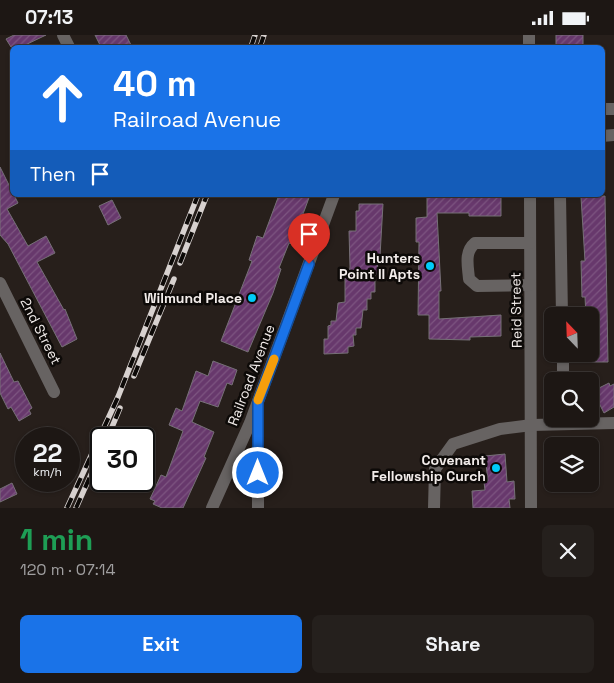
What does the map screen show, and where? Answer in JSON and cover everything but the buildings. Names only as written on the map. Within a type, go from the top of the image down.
[{"type":"street","name":"Railroad Avenue","points":[[212,508],[258,402],[333,197]]},
{"type":"street","name":"Reid Street","points":[[530,197],[531,508]]},
{"type":"street","points":[[560,197],[562,307]]},
{"type":"street","points":[[530,243],[475,243],[470,247],[468,254],[469,279],[477,286],[530,285]]},
{"type":"street","name":"2nd Street","points":[[0,283],[54,392]]},
{"type":"street","points":[[258,402],[258,508]]},
{"type":"street","points":[[599,423],[614,423]]},
{"type":"street","points":[[434,508],[435,469],[453,444],[500,429],[544,424]]},
{"type":"railway","points":[[252,45],[255,35]]},
{"type":"railway","points":[[261,45],[264,35]]},
{"type":"railway","points":[[67,508],[118,397],[197,197]]},
{"type":"railway","points":[[180,263],[206,197]]},
{"type":"railway","points":[[134,376],[174,279]]},
{"type":"railway","points":[[112,427],[120,408]]},
{"type":"railway","points":[[76,508],[90,477]]},
{"type":"slow traffic","points":[[258,400],[274,359]]},
{"type":"place","name":"Hunters Point II Apts","points":[[430,266]]},
{"type":"place","name":"Wilmund Place","points":[[252,298]]},
{"type":"place","name":"Covenant Fellowship Curch","points":[[496,468]]},
{"type":"route","points":[[258,473],[258,402],[309,264]]}]
